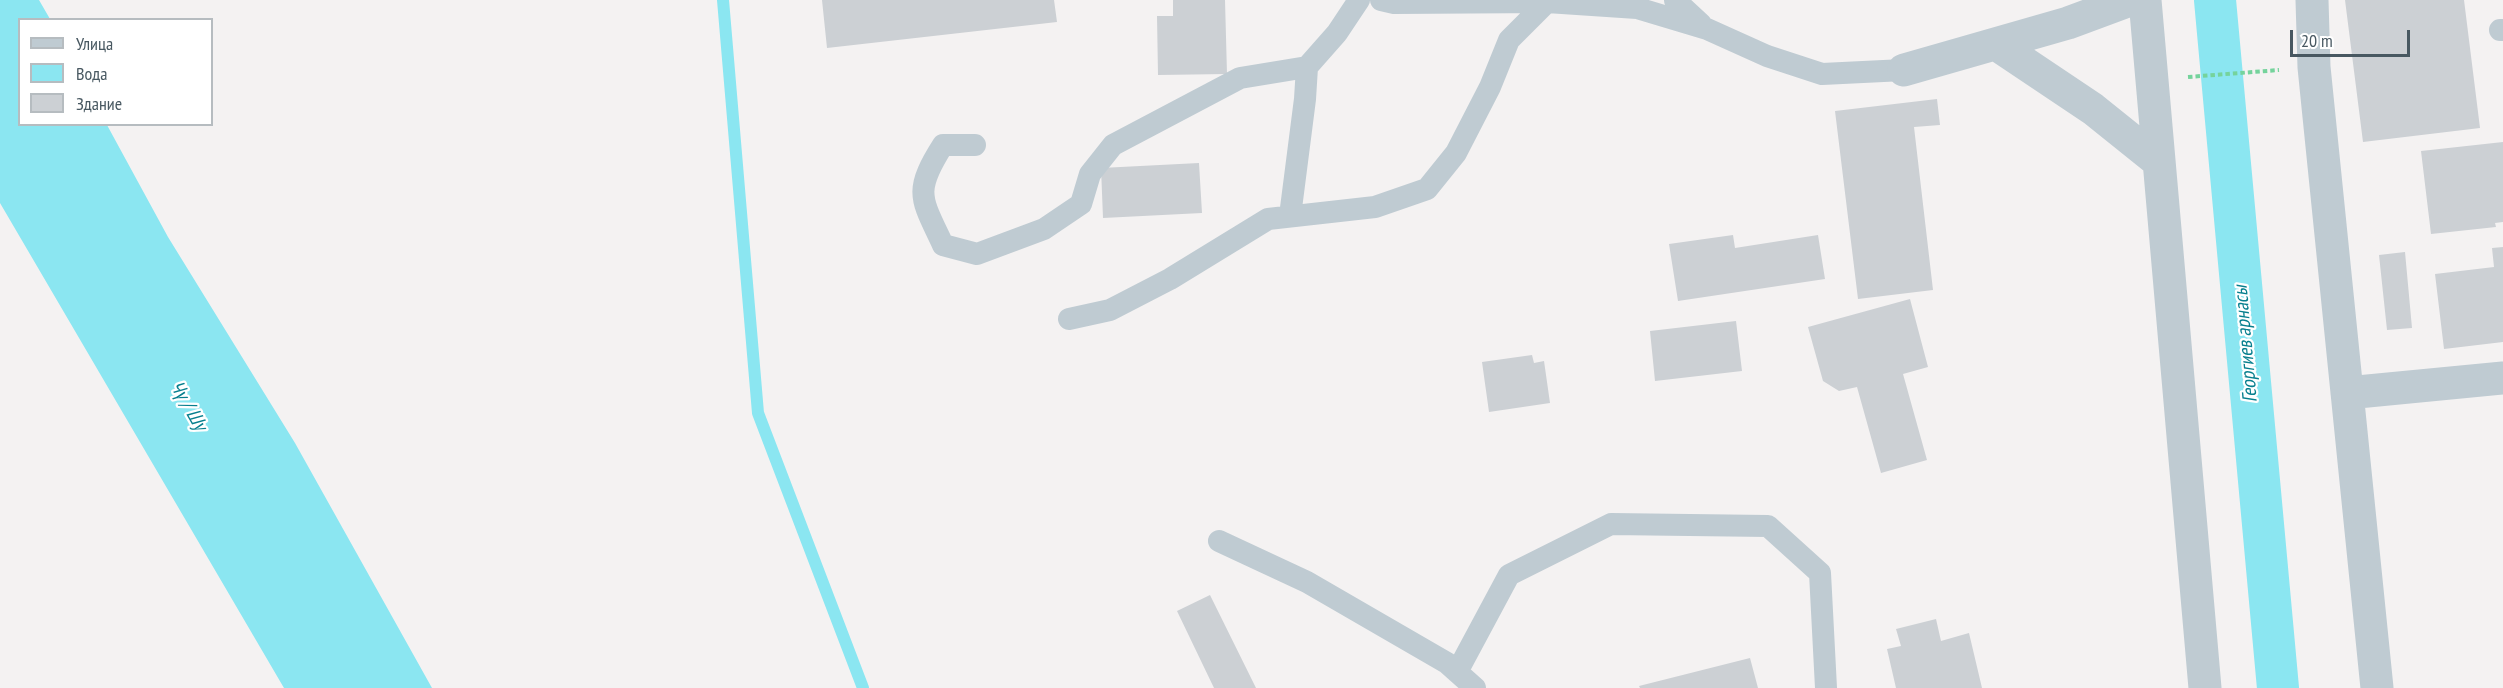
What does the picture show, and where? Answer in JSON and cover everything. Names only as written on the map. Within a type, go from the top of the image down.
[{"type":"street","points":[[1904,70],[2068,23],[2130,0]]},
{"type":"street","points":[[2145,0],[2154,80],[2159,162],[2205,688]]},
{"type":"street","points":[[2312,0],[2314,68],[2377,688]]},
{"type":"street","points":[[1996,44],[2093,109],[2159,162]]},
{"type":"street","points":[[2346,393],[2503,378]]},
{"type":"lane","points":[[975,145],[943,145],[927,171],[922,200],[943,245],[977,254],[1044,229],[1081,204],[1089,174],[1113,145],[1240,78],[1306,67],[1337,33],[1359,0]]},
{"type":"lane","points":[[1381,0],[1394,3],[1546,2],[1637,8],[1707,29],[1767,56],[1822,74],[1904,70]]},
{"type":"lane","points":[[1674,0],[1707,29]]},
{"type":"lane","points":[[1069,320],[1110,310],[1170,279],[1268,219],[1375,207],[1426,189],[1456,153],[1490,87],[1509,40],[1546,2]]},
{"type":"lane","points":[[1290,216],[1305,99],[1306,67]]},
{"type":"lane","points":[[1457,672],[1509,576],[1611,524],[1768,526],[1820,573],[1826,688]]},
{"type":"lane","points":[[1219,541],[1307,582],[1447,663],[1475,688]]},
{"type":"path","points":[[2154,80],[2314,68]]},
{"type":"water","name":"Чү / Шу","points":[[0,0],[39,0],[49,18],[18,18],[18,126],[108,126],[168,237],[295,443],[432,688],[284,688],[0,203]]},
{"type":"building","points":[[822,0],[1054,0],[1057,22],[827,48]]},
{"type":"building","points":[[1173,0],[1225,0],[1227,74],[1158,75],[1157,16],[1173,16]]},
{"type":"building","points":[[2345,0],[2464,0],[2480,128],[2363,142]]},
{"type":"building","points":[[1937,99],[1940,125],[1914,127],[1933,290],[1858,299],[1835,111]]},
{"type":"building","points":[[2503,142],[2503,222],[2495,223],[2496,227],[2431,234],[2421,151]]},
{"type":"building","points":[[1199,163],[1202,213],[1103,218],[1101,168]]},
{"type":"building","points":[[1733,235],[1735,248],[1818,235],[1825,279],[1678,301],[1669,244]]},
{"type":"building","points":[[2503,247],[2503,342],[2444,349],[2435,274],[2494,267],[2492,248]]},
{"type":"building","points":[[2405,252],[2412,328],[2387,330],[2379,255]]},
{"type":"building","points":[[1910,299],[1928,367],[1903,374],[1927,460],[1881,473],[1857,387],[1839,391],[1823,381],[1808,327]]},
{"type":"building","points":[[1736,321],[1742,371],[1655,381],[1650,331]]},
{"type":"building","points":[[1532,355],[1534,363],[1544,361],[1550,403],[1489,412],[1482,362]]},
{"type":"building","points":[[1210,595],[1256,688],[1214,688],[1177,611]]},
{"type":"building","points":[[1936,619],[1941,641],[1969,633],[1982,688],[1896,688],[1887,649],[1901,646],[1896,629]]},
{"type":"building","points":[[1750,658],[1758,688],[1640,688],[1639,686]]},
{"type":"waterway","points":[[723,0],[758,413],[863,688]]},
{"type":"waterway","name":"Георгиев арнасы","points":[[2215,0],[2278,688]]}]
